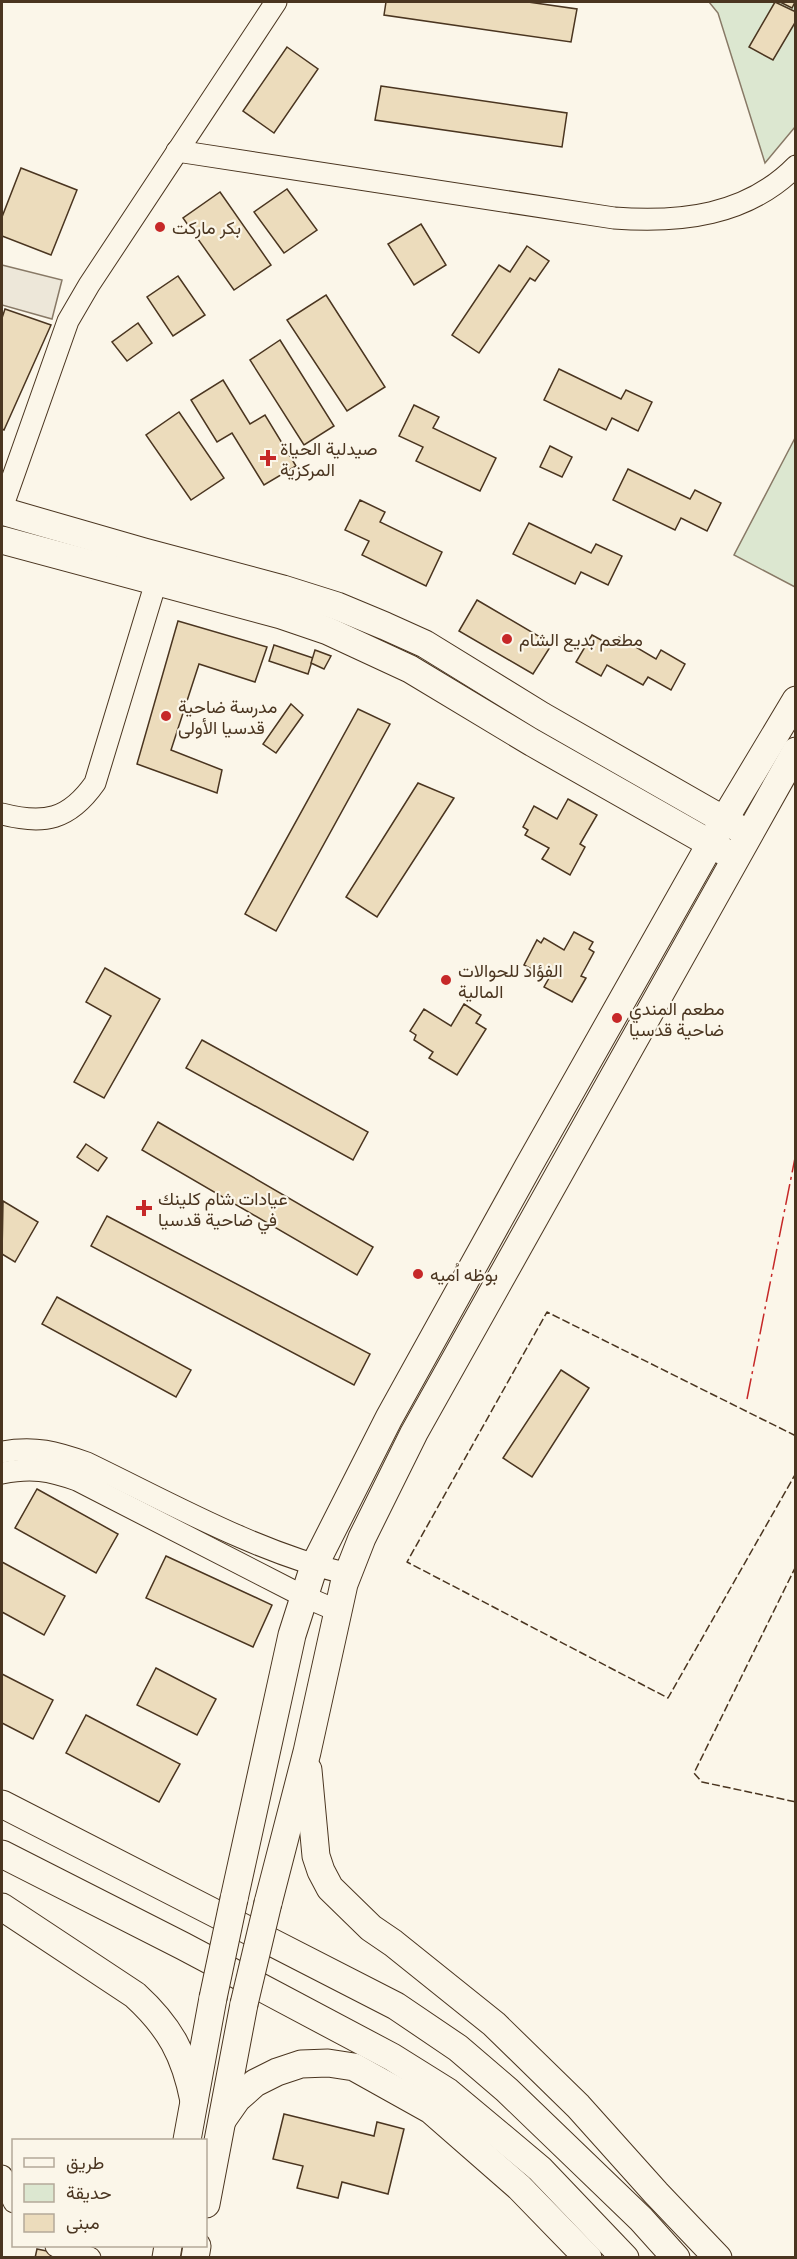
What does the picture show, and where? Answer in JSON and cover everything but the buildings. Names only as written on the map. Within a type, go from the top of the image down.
[{"type":"main road","points":[[2,509],[145,570]]},
{"type":"main road","points":[[2,540],[145,570],[283,589],[337,606],[425,644],[542,716],[750,834]]},
{"type":"main road","points":[[188,577],[328,632],[410,669],[533,743],[736,858]]},
{"type":"main road","points":[[187,2139],[213,1998],[292,1635],[314,1566],[389,1418],[528,1167],[724,820],[795,700]]},
{"type":"main road","points":[[207,2199],[244,2004],[307,1752],[338,1611],[362,1538],[414,1433],[795,751]]},
{"type":"main road","points":[[745,784],[757,798],[769,799]]},
{"type":"main road","points":[[688,884],[700,885],[713,898]]},
{"type":"main road","points":[[528,1167],[554,1180]]},
{"type":"main road","points":[[307,1752],[316,1856],[330,1888],[371,1928],[494,2024],[578,2106],[718,2258]]},
{"type":"main road","points":[[2,1804],[396,2006],[458,2048],[507,2090],[641,2219],[676,2258]]},
{"type":"main road","points":[[2,1854],[183,1946],[392,2057],[448,2092],[540,2169],[625,2258]]},
{"type":"main road","points":[[2,1907],[135,1995],[153,2012],[169,2032],[181,2053],[190,2076],[195,2101]]},
{"type":"main road","points":[[223,2119],[237,2099],[255,2083],[277,2072],[301,2064],[328,2063],[354,2067],[431,2110],[519,2187],[588,2258]]},
{"type":"street","points":[[2,509],[68,321],[89,285],[276,2]]},
{"type":"street","points":[[177,151],[614,218],[648,220],[679,219],[710,214],[740,204],[768,189],[795,166]]},
{"type":"street","points":[[2,814],[21,819],[39,820],[56,817],[72,809],[85,798],[95,783],[145,570]]},
{"type":"street","points":[[2,1452],[22,1449],[56,1452],[87,1463],[159,1510],[303,1596],[338,1611]]},
{"type":"street","points":[[2,1473],[24,1469],[52,1471],[274,1552],[348,1575]]},
{"type":"street","points":[[2,2176],[12,2198]]},
{"type":"street","points":[[59,2247],[90,2258]]},
{"type":"green space","points":[[709,2],[795,2],[795,127],[765,163],[718,13]]},
{"type":"green space","points":[[795,438],[796,587],[734,555]]},
{"type":"shaded area","points":[[2,265],[62,280],[52,319],[2,305]]},
{"type":"fence","points":[[796,1436],[547,1312],[407,1562],[668,1698],[796,1473]]},
{"type":"fence","points":[[796,1566],[694,1773],[702,1782],[796,1802]]},
{"type":"power","points":[[747,1399],[796,1153]]},
{"type":"place","name":"بكر ماركت","points":[[160,227]]},
{"type":"place","name":"صيدلية الحياة المركزية","points":[[268,458]]},
{"type":"place","name":"مطعم بديع الشام","points":[[507,639]]},
{"type":"place","name":"مدرسة ضاحية قدسيا الأولى","points":[[166,716]]},
{"type":"place","name":"الفؤاد للحوالات المالية","points":[[446,980]]},
{"type":"place","name":"مطعم المندي ضاحية قدسيا","points":[[617,1018]]},
{"type":"place","name":"عيادات شام كلينك في ضاحية قدسيا","points":[[144,1208]]},
{"type":"place","name":"بوظه اُميه","points":[[418,1274]]}]
